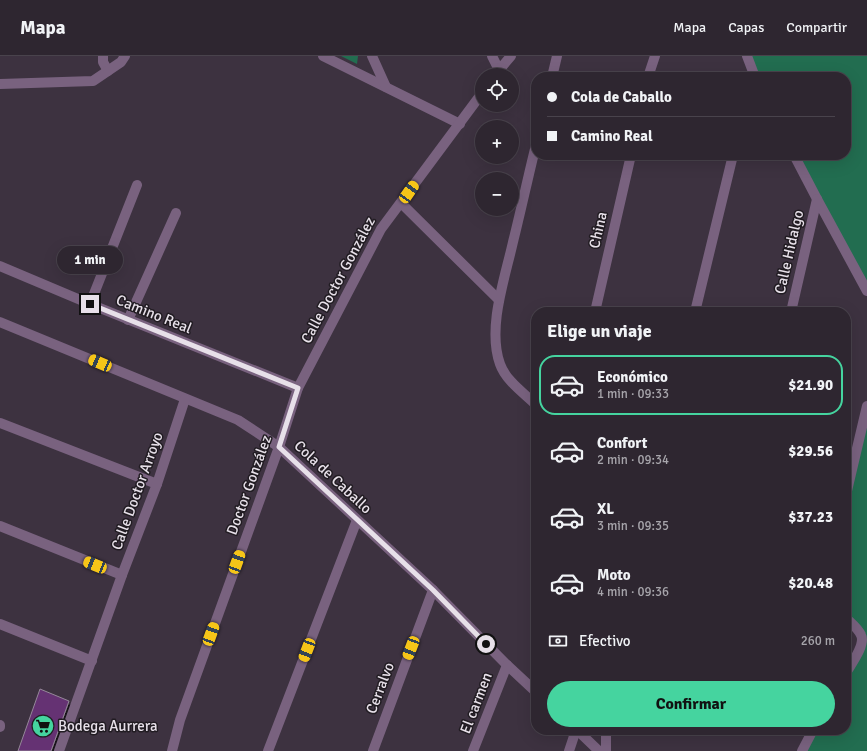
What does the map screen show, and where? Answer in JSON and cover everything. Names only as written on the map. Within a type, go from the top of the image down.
[{"type":"street","points":[[103,56],[103,62],[108,71]]},
{"type":"street","points":[[0,84],[93,81],[120,62],[125,56]]},
{"type":"street","points":[[323,56],[460,124]]},
{"type":"street","points":[[372,56],[386,87]]},
{"type":"street","points":[[492,56],[496,68]]},
{"type":"street","points":[[500,68],[511,56]]},
{"type":"street","points":[[553,72],[557,56]]},
{"type":"street","points":[[650,72],[655,56]]},
{"type":"street","points":[[747,56],[752,72]]},
{"type":"street","name":"Calle Doctor González","points":[[298,388],[381,229],[475,103]]},
{"type":"street","points":[[531,400],[508,378],[501,366],[498,356],[495,331],[500,300],[533,160]]},
{"type":"street","name":"China","points":[[596,307],[630,160]]},
{"type":"street","points":[[696,307],[732,160]]},
{"type":"street","points":[[797,160],[867,291]]},
{"type":"street","points":[[90,304],[137,186]]},
{"type":"street","name":"Calle Hidalgo","points":[[792,307],[817,199]]},
{"type":"street","points":[[401,203],[500,300]]},
{"type":"street","points":[[128,320],[176,213]]},
{"type":"street","name":"Camino Real","points":[[0,266],[128,320],[298,388]]},
{"type":"street","name":"Cola de Caballo","points":[[0,322],[238,420],[279,447],[433,590],[531,687]]},
{"type":"street","name":"Doctor González","points":[[172,751],[180,720],[279,447],[298,388]]},
{"type":"street","name":"Calle Doctor Arroyo","points":[[59,751],[157,484],[185,399]]},
{"type":"street","points":[[851,474],[867,406]]},
{"type":"street","points":[[0,423],[157,484]]},
{"type":"street","points":[[268,751],[357,520]]},
{"type":"street","points":[[0,526],[122,576]]},
{"type":"street","name":"Cerralvo","points":[[373,751],[433,590]]},
{"type":"street","points":[[851,623],[859,631],[862,639],[860,648],[851,664]]},
{"type":"street","points":[[0,624],[92,661]]},
{"type":"street","name":"El carmen","points":[[473,751],[507,665]]},
{"type":"street","points":[[569,751],[575,735]]},
{"type":"street","points":[[582,735],[598,751]]},
{"type":"street","points":[[606,735],[606,751]]},
{"type":"street","points":[[802,751],[810,735]]},
{"type":"green space","points":[[341,56],[358,56],[357,64]]},
{"type":"green space","points":[[747,56],[867,56],[867,291],[797,160],[851,160],[851,72],[753,72]]},
{"type":"green space","points":[[867,406],[867,751],[802,751],[810,735],[851,735],[851,664],[862,643],[851,626],[851,474]]},
{"type":"building","name":"Bodega Aurrera","points":[[40,689],[69,701],[51,751],[18,751]]},
{"type":"place","name":"Bodega Aurrera","points":[[43,726]]},
{"type":"route","points":[[90,304],[298,388],[279,447],[433,590],[486,644]]}]
